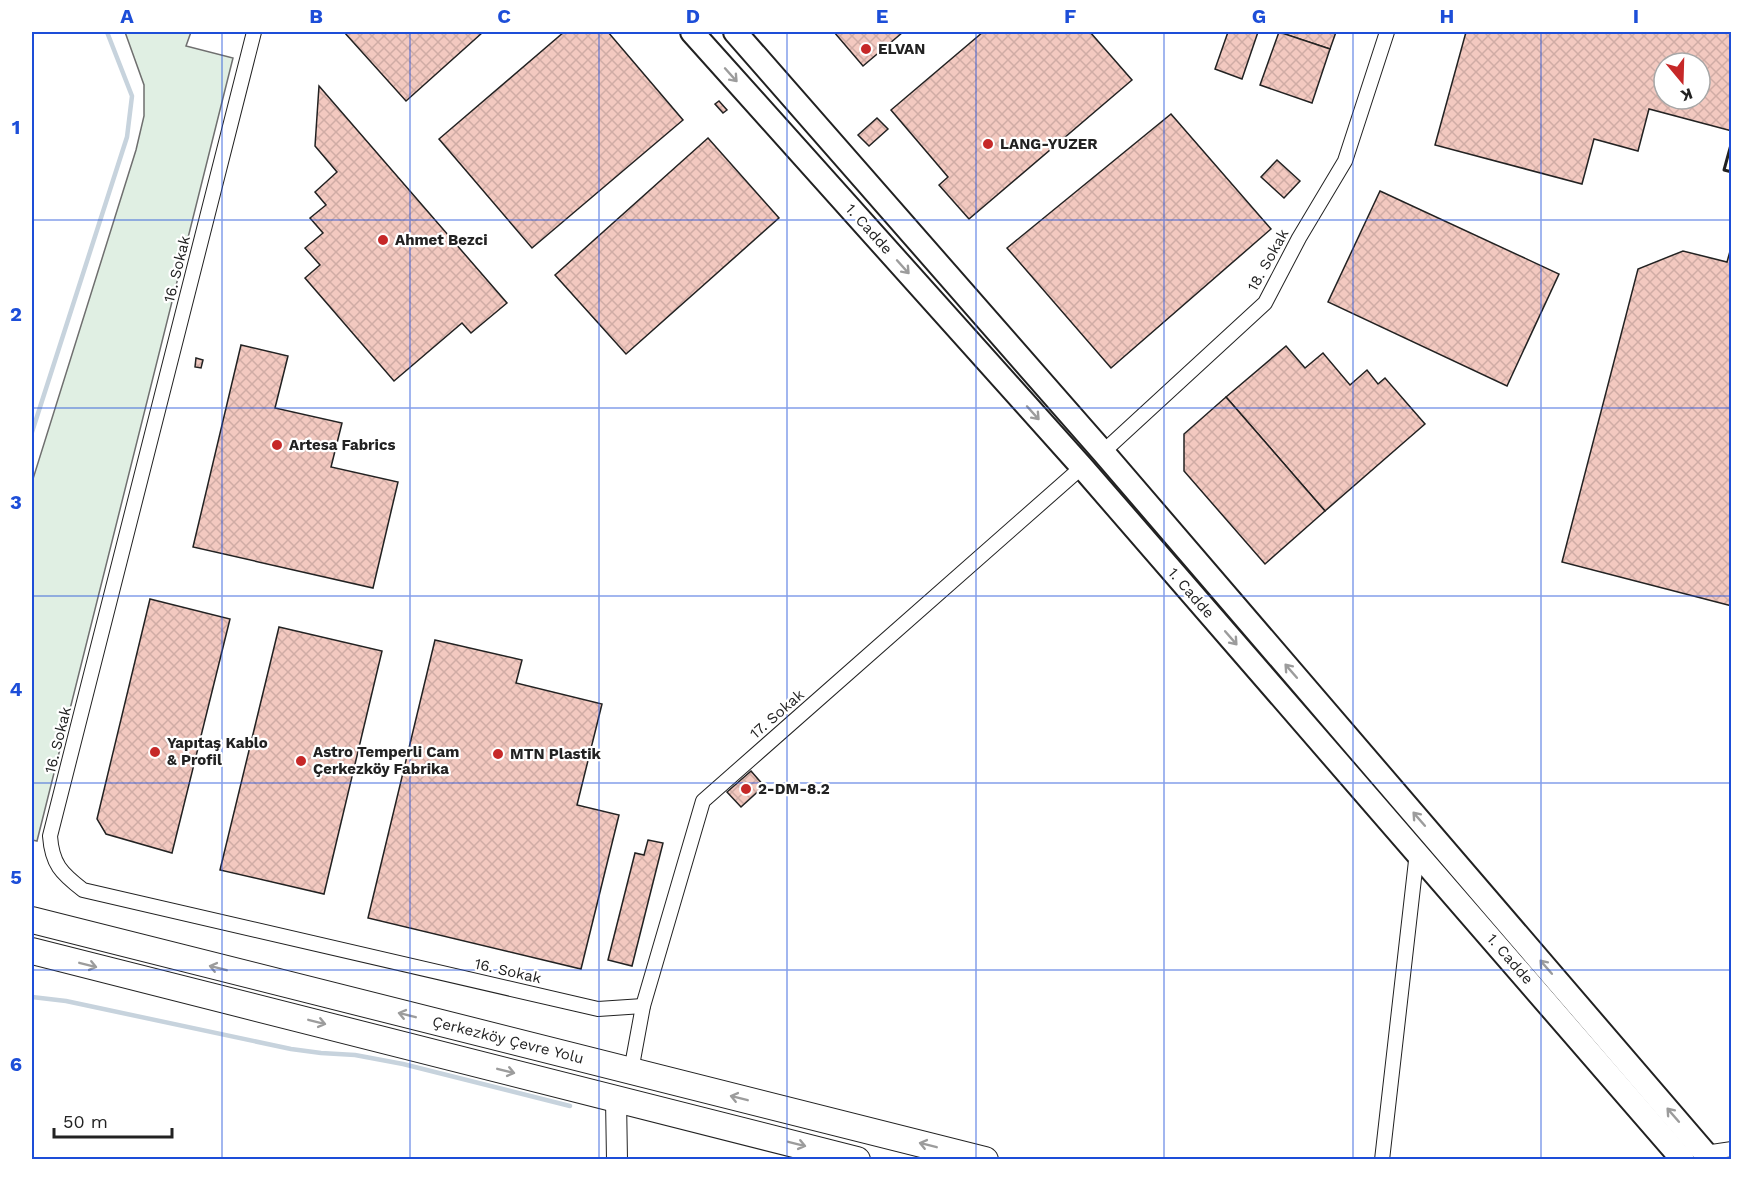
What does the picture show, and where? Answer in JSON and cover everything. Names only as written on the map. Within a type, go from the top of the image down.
[{"type":"highway","name":"Çerkezköy Çevre Yolu","points":[[32,920],[985,1160]]},
{"type":"highway","points":[[32,951],[857,1160]]},
{"type":"main road","name":"1. Cadde","points":[[692,32],[1082,467],[1683,1160]]},
{"type":"main road","name":"1. Cadde","points":[[735,32],[1103,452],[1708,1156]]},
{"type":"street","name":"16. Sokak","points":[[254,32],[50,836],[51,850],[56,864],[82,890],[598,1009],[643,1006]]},
{"type":"street","name":"18. Sokak","points":[[1103,452],[1265,303],[1299,238],[1345,161],[1387,32]]},
{"type":"street","name":"17. Sokak","points":[[631,1071],[643,1006],[703,801],[1082,467]]},
{"type":"street","points":[[1382,1160],[1416,852]]},
{"type":"street","points":[[616,1099],[617,1160]]},
{"type":"street","points":[[1708,1156],[1731,1149]]},
{"type":"green space","points":[[125,32],[191,32],[186,46],[233,58],[37,841],[32,840],[32,482],[136,150],[144,116],[144,85]]},
{"type":"building","points":[[344,32],[483,32],[406,101]]},
{"type":"building","points":[[564,32],[608,32],[683,120],[532,248],[439,139]]},
{"type":"building","name":"ELVAN","points":[[834,32],[903,32],[863,66]]},
{"type":"building","name":"LANG-YUZER","points":[[983,32],[1090,32],[1132,80],[969,219],[939,185],[948,177],[891,110]]},
{"type":"building","points":[[1228,32],[1258,32],[1242,79],[1215,69]]},
{"type":"building","points":[[1278,32],[1336,32],[1330,49]]},
{"type":"building","points":[[1279,32],[1330,49],[1312,103],[1260,85]]},
{"type":"building","points":[[1466,32],[1732,32],[1732,131],[1657,111],[1712,111],[1712,51],[1652,51],[1652,110],[1649,109],[1638,151],[1594,139],[1582,184],[1435,145]]},
{"type":"building","name":"Ahmet Bezci","points":[[319,86],[507,303],[471,333],[462,323],[394,381],[305,278],[320,265],[305,248],[323,233],[310,218],[326,205],[315,192],[337,172],[315,146]]},
{"type":"building","points":[[719,101],[727,110],[723,113],[715,104]]},
{"type":"building","points":[[1171,114],[1271,229],[1111,368],[1007,248]]},
{"type":"building","points":[[877,118],[888,129],[869,146],[858,135]]},
{"type":"building","points":[[708,138],[779,218],[626,354],[555,275]]},
{"type":"building","points":[[1277,160],[1300,181],[1284,198],[1261,177]]},
{"type":"building","points":[[1380,191],[1559,274],[1507,386],[1328,302]]},
{"type":"building","points":[[1732,244],[1732,606],[1562,562],[1638,269],[1683,251],[1727,262]]},
{"type":"building","name":"Artesa Fabrics","points":[[241,345],[288,356],[275,408],[342,423],[331,467],[398,482],[373,588],[193,547]]},
{"type":"building","points":[[1286,346],[1305,368],[1323,353],[1350,385],[1367,370],[1378,384],[1385,378],[1425,424],[1325,511],[1226,397]]},
{"type":"building","points":[[196,358],[203,360],[201,368],[195,367]]},
{"type":"building","points":[[1226,397],[1325,511],[1265,564],[1184,471],[1184,434]]},
{"type":"building","name":"Yapıtaş Kablo & Profil","points":[[150,599],[230,619],[172,853],[106,834],[97,819]]},
{"type":"building","name":"Astro Temperli Cam Çerkezköy Fabrika","points":[[279,627],[382,651],[324,894],[220,870]]},
{"type":"building","name":"MTN Plastik","points":[[435,640],[522,660],[516,683],[602,704],[577,805],[619,815],[581,969],[368,918]]},
{"type":"building","name":"2-DM-8.2","points":[[751,771],[764,786],[741,807],[727,792]]},
{"type":"building","points":[[648,840],[663,843],[632,966],[608,960],[635,853],[644,855]]},
{"type":"waterway","points":[[32,432],[127,137],[132,96],[107,32]]},
{"type":"waterway","points":[[32,997],[66,1001],[291,1049],[355,1055],[403,1064],[570,1106]]},
{"type":"wall","points":[[1732,141],[1724,170],[1732,172]]},
{"type":"place","name":"ELVAN","points":[[866,49]]},
{"type":"place","name":"LANG-YUZER","points":[[988,144]]},
{"type":"place","name":"Ahmet Bezci","points":[[383,240]]},
{"type":"place","name":"Artesa Fabrics","points":[[277,445]]},
{"type":"place","name":"Yapıtaş Kablo & Profil","points":[[155,752]]},
{"type":"place","name":"MTN Plastik","points":[[498,754]]},
{"type":"place","name":"Astro Temperli Cam Çerkezköy Fabrika","points":[[301,761]]},
{"type":"place","name":"2-DM-8.2","points":[[746,789]]}]
